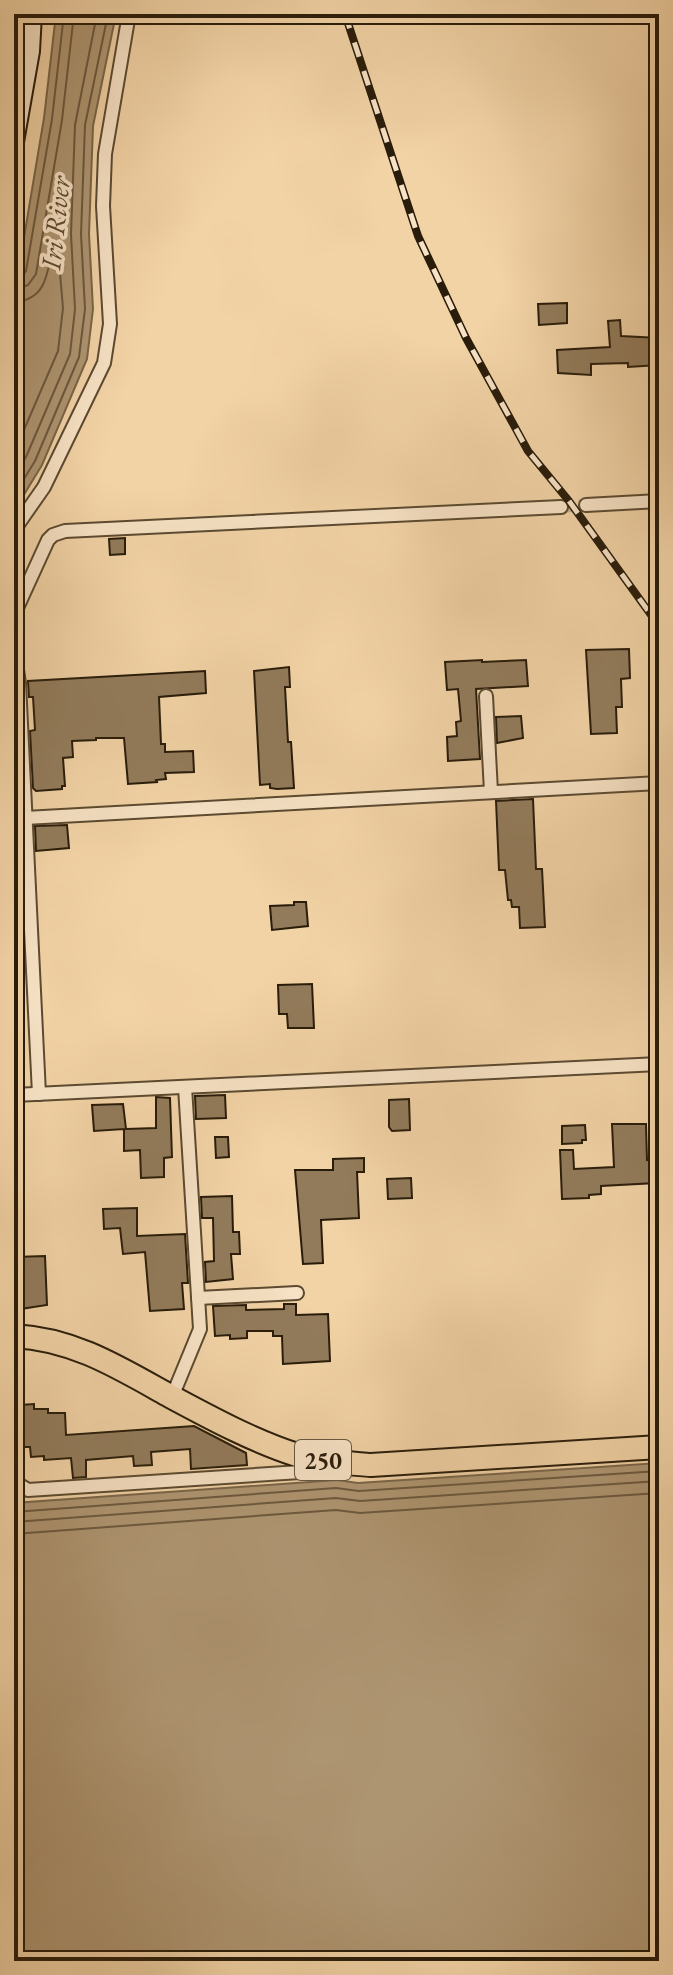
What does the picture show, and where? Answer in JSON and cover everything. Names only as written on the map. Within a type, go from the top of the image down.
[{"type":"highway","name":"250","points":[[14,1336],[60,1342],[101,1357],[172,1397],[261,1441],[299,1456],[371,1465],[659,1447]]},
{"type":"main road","points":[[14,142],[30,51],[32,14]]},
{"type":"street","points":[[14,530],[44,487],[104,363],[110,324],[103,206],[105,154],[129,14]]},
{"type":"street","points":[[586,505],[659,501]]},
{"type":"street","points":[[14,621],[48,540],[65,531],[561,507]]},
{"type":"street","points":[[14,650],[19,683],[39,1094]]},
{"type":"street","points":[[486,696],[491,792]]},
{"type":"street","points":[[25,818],[659,783]]},
{"type":"street","points":[[14,1095],[659,1064]]},
{"type":"street","points":[[172,1397],[200,1329],[185,1087]]},
{"type":"street","points":[[198,1298],[297,1293]]},
{"type":"street","points":[[14,1453],[15,1482],[28,1490],[300,1472],[335,1462]]},
{"type":"water","name":"Iri River","points":[[56,14],[116,14],[93,126],[89,234],[93,309],[87,359],[42,465],[14,511],[14,297],[44,118]]},
{"type":"water","points":[[659,1463],[659,1961],[14,1961],[14,1503],[337,1480],[358,1483]]},
{"type":"building","points":[[567,303],[567,323],[539,325],[538,304]]},
{"type":"building","points":[[620,320],[621,336],[659,338],[659,365],[628,367],[628,363],[591,364],[591,375],[558,373],[557,350],[610,347],[608,321]]},
{"type":"building","points":[[125,538],[125,554],[110,555],[109,539]]},
{"type":"building","points":[[629,649],[630,678],[621,679],[622,707],[616,707],[617,733],[591,734],[586,650]]},
{"type":"building","points":[[526,660],[528,686],[476,689],[480,759],[448,761],[447,737],[457,736],[456,722],[461,721],[458,689],[447,690],[445,662]]},
{"type":"building","points":[[289,667],[290,687],[285,687],[294,788],[277,789],[270,788],[270,784],[260,785],[254,671]]},
{"type":"building","points":[[205,671],[206,693],[159,697],[161,744],[165,744],[165,752],[193,751],[194,772],[165,773],[166,779],[157,782],[128,784],[124,738],[96,738],[72,741],[73,757],[63,758],[65,786],[62,789],[36,791],[33,788],[30,731],[35,730],[33,697],[29,697],[28,681]]},
{"type":"building","points":[[521,716],[523,738],[497,743],[496,717]]},
{"type":"building","points":[[533,799],[536,869],[542,869],[545,927],[520,928],[519,907],[512,907],[511,900],[508,900],[505,870],[499,870],[496,801]]},
{"type":"building","points":[[67,825],[69,848],[36,851],[35,826]]},
{"type":"building","points":[[294,902],[306,902],[308,926],[272,930],[270,906],[294,905]]},
{"type":"building","points":[[312,984],[314,1028],[288,1028],[287,1014],[279,1014],[278,985]]},
{"type":"building","points":[[225,1095],[226,1118],[196,1119],[195,1096]]},
{"type":"building","points":[[156,1097],[170,1098],[172,1157],[164,1158],[164,1177],[141,1178],[140,1150],[124,1151],[124,1129],[94,1131],[92,1105],[123,1104],[126,1129],[156,1128]]},
{"type":"building","points":[[409,1099],[410,1130],[392,1131],[389,1127],[389,1100]]},
{"type":"building","points":[[612,1124],[646,1124],[647,1160],[654,1159],[656,1183],[601,1186],[601,1194],[589,1195],[589,1198],[562,1199],[560,1150],[573,1150],[574,1169],[614,1167]]},
{"type":"building","points":[[585,1125],[586,1140],[562,1144],[562,1126]]},
{"type":"building","points":[[215,1137],[228,1137],[229,1157],[216,1158]]},
{"type":"building","points":[[364,1158],[364,1172],[357,1172],[359,1218],[321,1220],[323,1263],[303,1264],[295,1170],[333,1170],[333,1159]]},
{"type":"building","points":[[411,1178],[412,1198],[388,1199],[387,1179]]},
{"type":"building","points":[[232,1196],[233,1232],[239,1232],[240,1254],[231,1254],[233,1279],[206,1282],[205,1262],[214,1261],[213,1218],[202,1218],[201,1197]]},
{"type":"building","points":[[137,1208],[137,1236],[185,1234],[188,1283],[182,1283],[184,1309],[150,1311],[145,1252],[123,1254],[120,1228],[104,1229],[103,1209]]},
{"type":"building","points":[[45,1256],[47,1305],[14,1310],[14,1257]]},
{"type":"building","points":[[284,1304],[296,1304],[296,1315],[328,1314],[330,1361],[283,1364],[282,1336],[273,1336],[273,1331],[247,1331],[247,1338],[215,1336],[213,1306],[246,1305],[246,1310],[284,1309]]},
{"type":"building","points":[[34,1404],[34,1409],[65,1413],[66,1435],[194,1426],[246,1453],[247,1465],[191,1469],[190,1449],[151,1452],[152,1465],[134,1466],[133,1456],[86,1460],[86,1477],[73,1478],[71,1458],[44,1460],[44,1456],[31,1457],[30,1447],[21,1447],[20,1405]]},
{"type":"tunnel","points":[[561,507],[586,505]]},
{"type":"railway","points":[[345,14],[418,236],[466,338],[528,451],[569,501],[659,626]]}]
